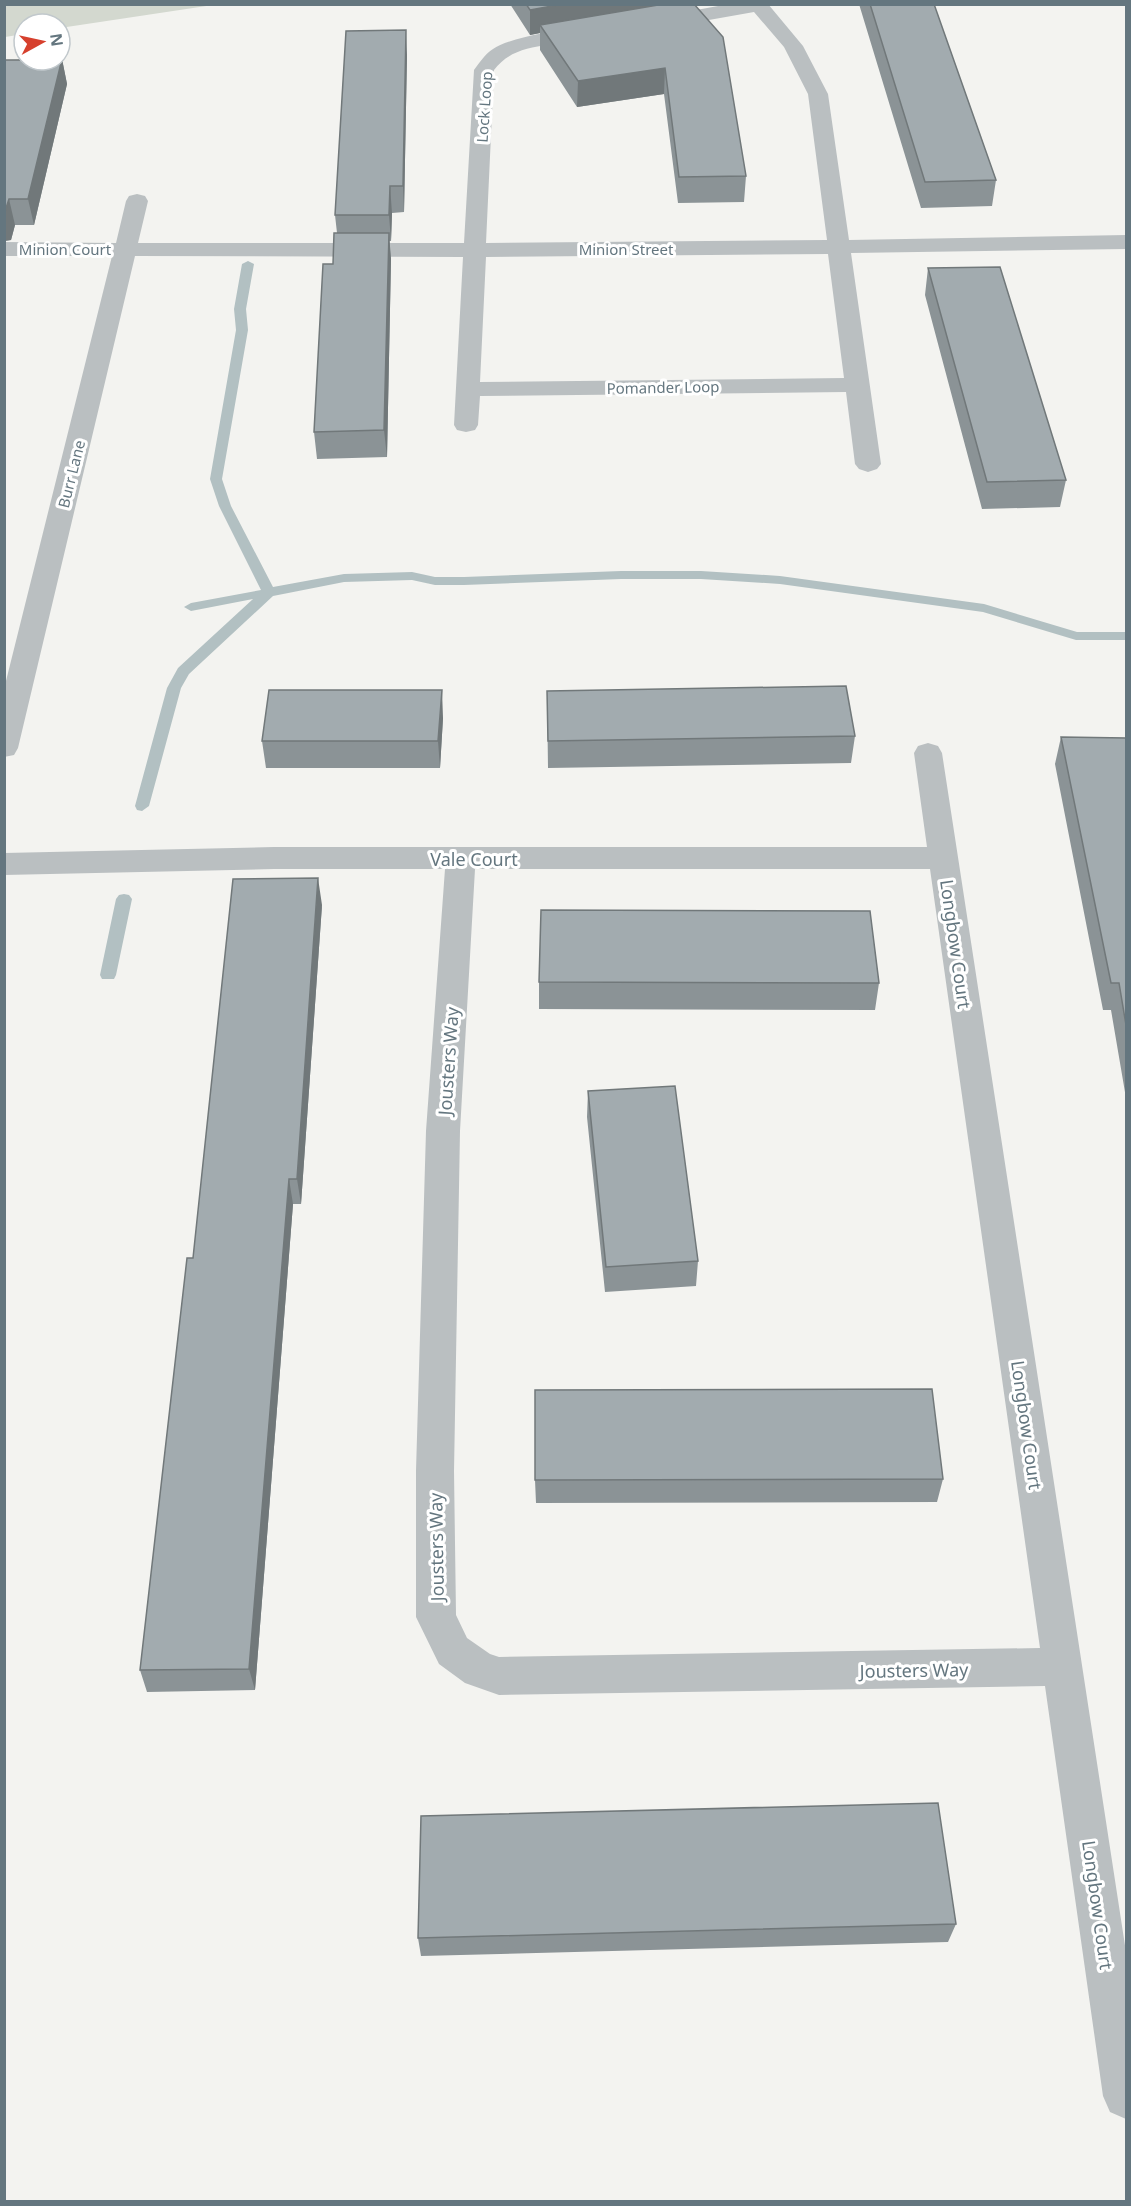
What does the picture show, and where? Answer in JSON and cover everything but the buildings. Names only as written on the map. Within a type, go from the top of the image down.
[{"type":"street","points":[[643,26],[758,5],[786,34],[805,64],[818,94],[868,464]]},
{"type":"street","name":"Lock Loop","points":[[476,250],[484,70],[489,60],[514,46],[608,32]]},
{"type":"street","name":"Burr Lane","points":[[4,748],[137,201]]},
{"type":"street","name":"Minion Street","points":[[125,249],[476,250],[1126,242]]},
{"type":"street","name":"Minion Court","points":[[4,249],[125,249]]},
{"type":"street","points":[[466,425],[476,250]]},
{"type":"street","name":"Pomander Loop","points":[[468,389],[858,385]]},
{"type":"street","name":"Longbow Court","points":[[928,753],[1126,2096]]},
{"type":"street","name":"Vale Court","points":[[4,864],[274,858],[943,858]]},
{"type":"street","name":"Jousters Way","points":[[461,859],[443,1131],[435,1471],[436,1617],[453,1651],[479,1670],[499,1676],[1063,1667]]},
{"type":"shaded area","points":[[5,4],[213,4],[72,26],[72,12],[12,12],[12,36],[5,37]]},
{"type":"waterway","points":[[248,264],[240,309],[242,330],[216,479],[225,506],[269,592]]},
{"type":"waterway","points":[[269,592],[344,578],[412,576],[435,581],[464,581],[621,575],[701,575],[780,580],[984,608],[1076,636],[1126,636]]},
{"type":"waterway","points":[[142,806],[174,688],[183,671],[269,592]]},
{"type":"waterway","points":[[191,607],[269,592]]},
{"type":"waterway","points":[[108,975],[124,899]]}]
